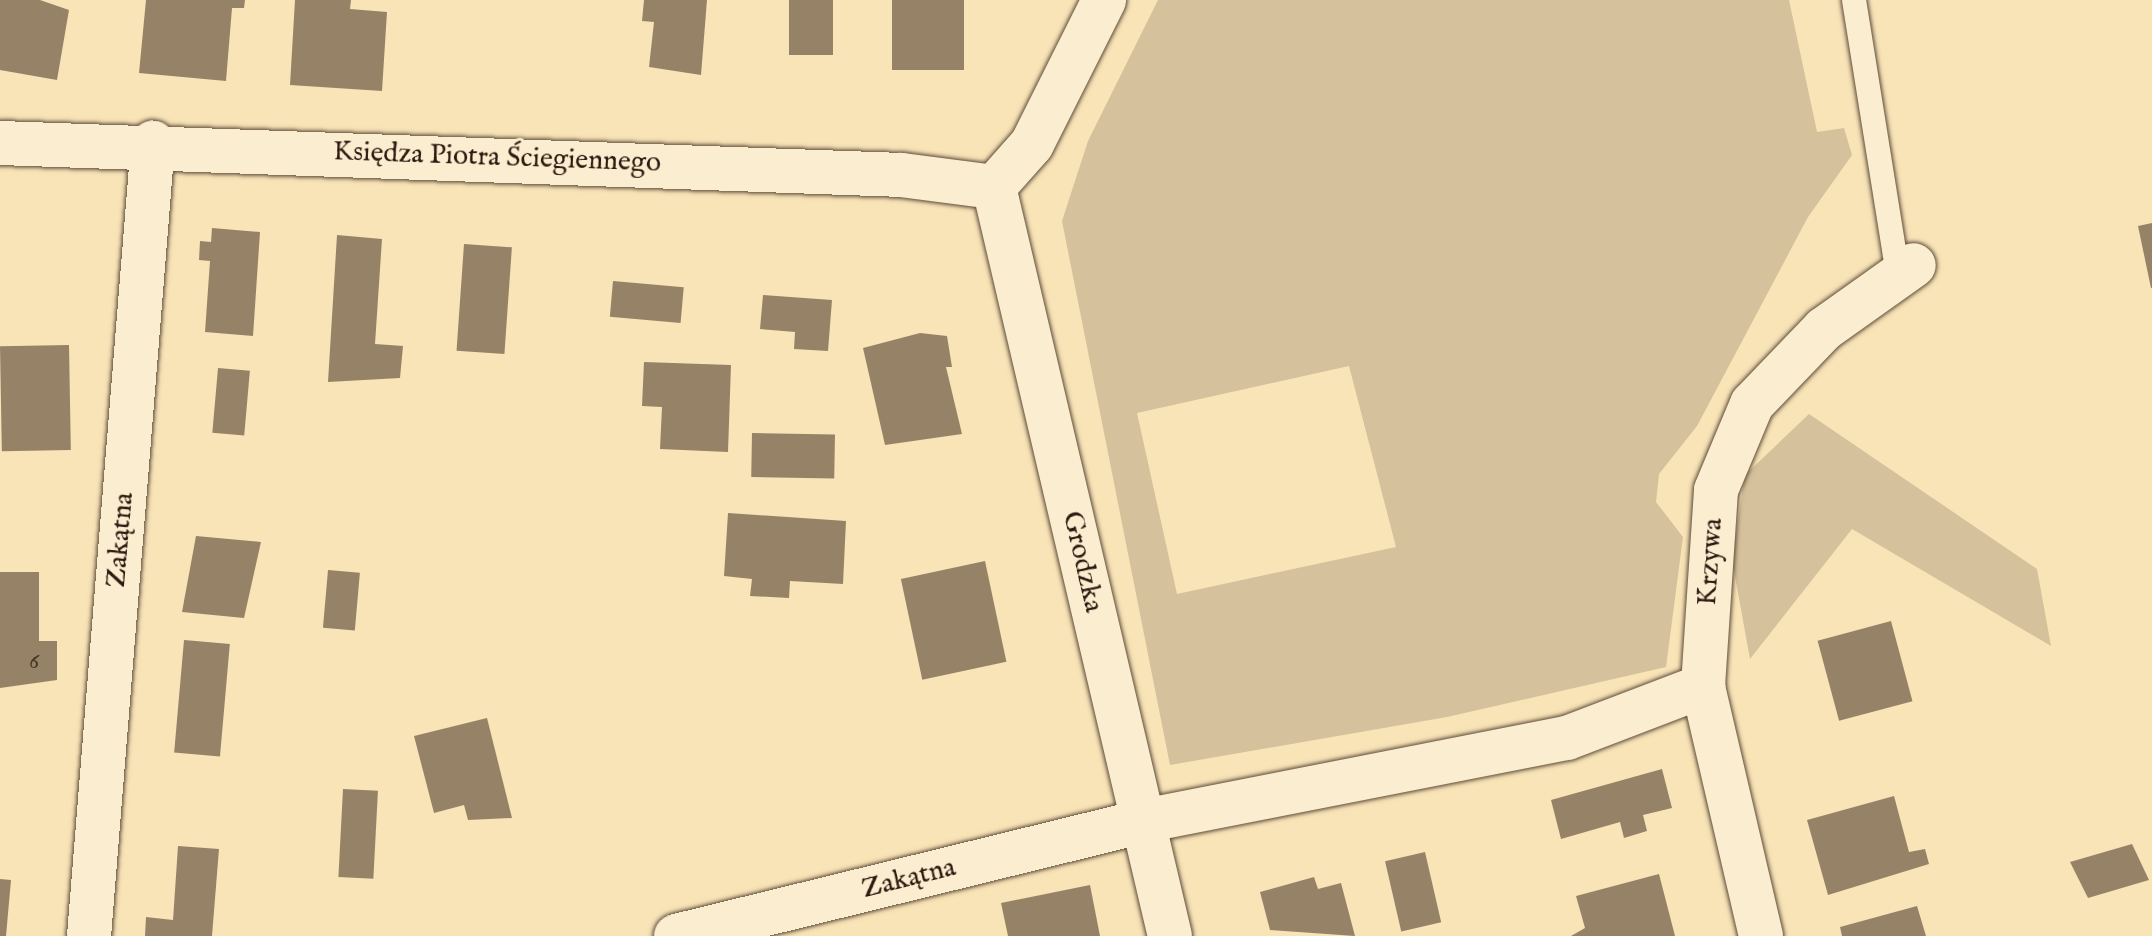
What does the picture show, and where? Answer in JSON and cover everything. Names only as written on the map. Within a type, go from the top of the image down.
[{"type":"street","points":[[994,187],[1032,144],[1104,0]]},
{"type":"street","name":"Księdza Piotra Ściegiennego","points":[[0,143],[153,143],[901,175],[994,187]]},
{"type":"street","name":"Zakątna","points":[[89,936],[153,143]]},
{"type":"street","name":"Grodzka","points":[[994,187],[1170,936]]},
{"type":"street","name":"Krzywa","points":[[1761,936],[1703,686],[1716,490],[1752,404],[1824,329],[1906,270]]},
{"type":"street","name":"Zakątna","points":[[676,936],[1143,821],[1567,738],[1703,686]]},
{"type":"lane","points":[[1854,0],[1906,270]]},
{"type":"shaded area","points":[[1158,0],[1789,0],[1817,132],[1844,128],[1852,155],[1808,217],[1697,426],[1659,474],[1656,502],[1683,537],[1666,667],[1447,717],[1170,765],[1062,221],[1088,141]],"holes":[[[1349,366],[1396,547],[1177,594],[1137,413]]]},
{"type":"shaded area","points":[[1809,414],[2037,569],[2051,646],[1852,529],[1750,659],[1732,560],[1745,475]]},
{"type":"building","points":[[0,0],[40,0],[69,10],[57,80],[0,70]]},
{"type":"building","points":[[146,0],[245,0],[244,8],[232,8],[226,81],[139,73]]},
{"type":"building","points":[[295,0],[351,0],[350,9],[387,12],[382,91],[290,85]]},
{"type":"building","points":[[644,0],[707,0],[701,75],[649,67],[654,22],[642,21]]},
{"type":"building","points":[[789,0],[833,0],[833,55],[789,55]]},
{"type":"building","points":[[892,0],[964,0],[964,70],[892,70]]},
{"type":"building","points":[[2152,223],[2152,288],[2151,288],[2138,226]]},
{"type":"building","points":[[212,228],[260,232],[253,336],[205,332],[210,261],[199,260],[200,241],[211,242]]},
{"type":"building","points":[[337,235],[382,239],[375,344],[403,346],[400,378],[328,382]]},
{"type":"building","points":[[464,244],[512,247],[504,354],[457,351]]},
{"type":"building","points":[[613,281],[684,287],[681,323],[610,317]]},
{"type":"building","points":[[763,295],[832,300],[828,351],[794,349],[795,332],[760,329]]},
{"type":"building","points":[[920,333],[947,336],[952,367],[946,367],[962,434],[885,445],[863,348]]},
{"type":"building","points":[[69,345],[71,450],[2,451],[0,346]]},
{"type":"building","points":[[644,362],[731,365],[728,452],[660,449],[662,407],[642,406]]},
{"type":"building","points":[[218,368],[250,371],[244,436],[212,433]]},
{"type":"building","points":[[752,433],[835,434],[834,478],[751,477]]},
{"type":"building","points":[[728,513],[846,521],[843,584],[790,581],[789,598],[750,596],[752,579],[724,576]]},
{"type":"building","points":[[196,536],[261,542],[244,618],[182,612]]},
{"type":"building","points":[[985,561],[1006,662],[922,680],[901,579]]},
{"type":"building","points":[[328,570],[360,573],[355,631],[323,628]]},
{"type":"building","points":[[0,572],[39,572],[39,641],[57,641],[57,680],[0,688]]},
{"type":"building","points":[[1891,621],[1912,701],[1839,721],[1818,641]]},
{"type":"building","points":[[184,640],[230,644],[220,757],[174,753]]},
{"type":"building","points":[[487,718],[512,818],[468,820],[464,805],[434,813],[414,736]]},
{"type":"building","points":[[1662,769],[1672,808],[1643,815],[1647,831],[1624,838],[1620,822],[1561,839],[1551,800]]},
{"type":"building","points":[[343,789],[378,791],[373,879],[338,877]]},
{"type":"building","points":[[1894,796],[1909,852],[1925,849],[1929,864],[1828,895],[1807,820]]},
{"type":"building","points":[[2132,844],[2149,880],[2088,898],[2070,862]]},
{"type":"building","points":[[178,846],[219,849],[212,936],[145,936],[146,917],[173,920]]},
{"type":"building","points":[[1425,852],[1441,922],[1401,931],[1385,861]]},
{"type":"building","points":[[1659,874],[1675,936],[1571,936],[1585,928],[1576,896]]},
{"type":"building","points":[[1314,877],[1318,889],[1341,883],[1355,936],[1270,930],[1260,892]]},
{"type":"building","points":[[0,879],[11,880],[6,936],[0,936]]},
{"type":"building","points":[[1090,885],[1100,936],[1008,936],[1001,903]]},
{"type":"building","points":[[1917,906],[1926,936],[1842,936],[1840,927]]}]
